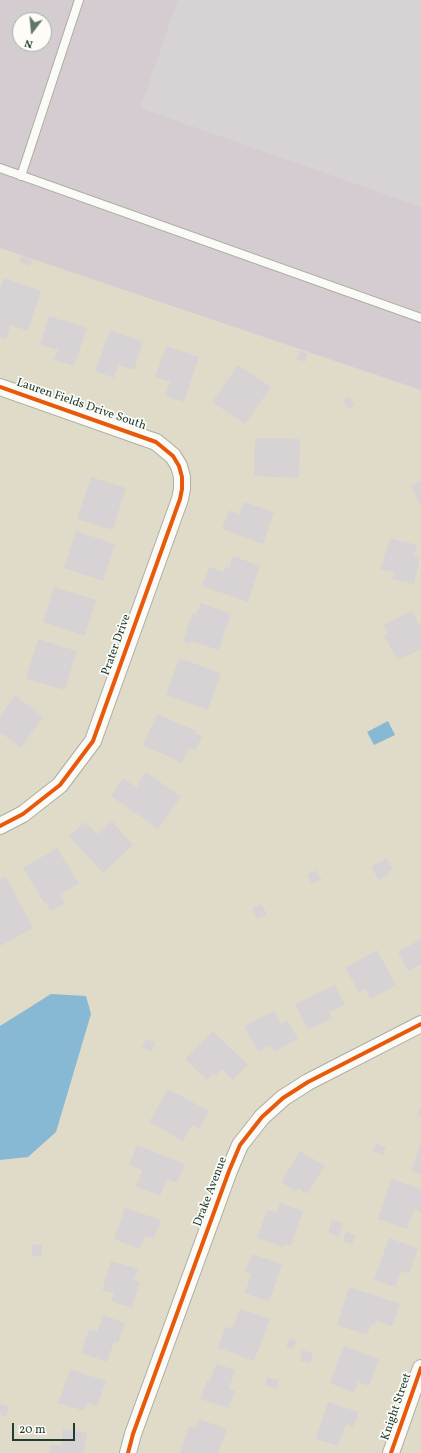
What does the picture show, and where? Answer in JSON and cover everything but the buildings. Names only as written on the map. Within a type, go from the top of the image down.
[{"type":"street","name":"Lauren Fields Drive South","points":[[0,387],[156,442]]},
{"type":"street","name":"Prater Drive","points":[[0,826],[22,814],[60,785],[93,741],[180,500],[182,477],[179,466],[172,456],[156,442]]},
{"type":"street","name":"Drake Avenue","points":[[128,1453],[133,1434],[240,1145],[262,1117],[283,1098],[308,1082],[421,1024]]},
{"type":"street","name":"Knight Street","points":[[391,1453],[421,1368]]},
{"type":"lane","points":[[21,176],[79,0]]},
{"type":"lane","points":[[0,168],[421,318]]},
{"type":"shaded area","points":[[0,0],[421,0],[421,390],[0,248]]},
{"type":"water","points":[[388,721],[395,735],[374,745],[367,732]]},
{"type":"water","points":[[51,994],[86,996],[91,1014],[56,1132],[28,1157],[0,1160],[0,1026]]},
{"type":"cycle path","points":[[0,387],[156,442],[173,456],[179,466],[182,477],[180,499],[93,741],[60,785],[23,814],[0,826]]},
{"type":"cycle path","points":[[128,1453],[133,1434],[229,1171],[240,1145],[262,1117],[283,1098],[308,1082],[421,1024]]},
{"type":"cycle path","points":[[391,1453],[421,1368]]}]
